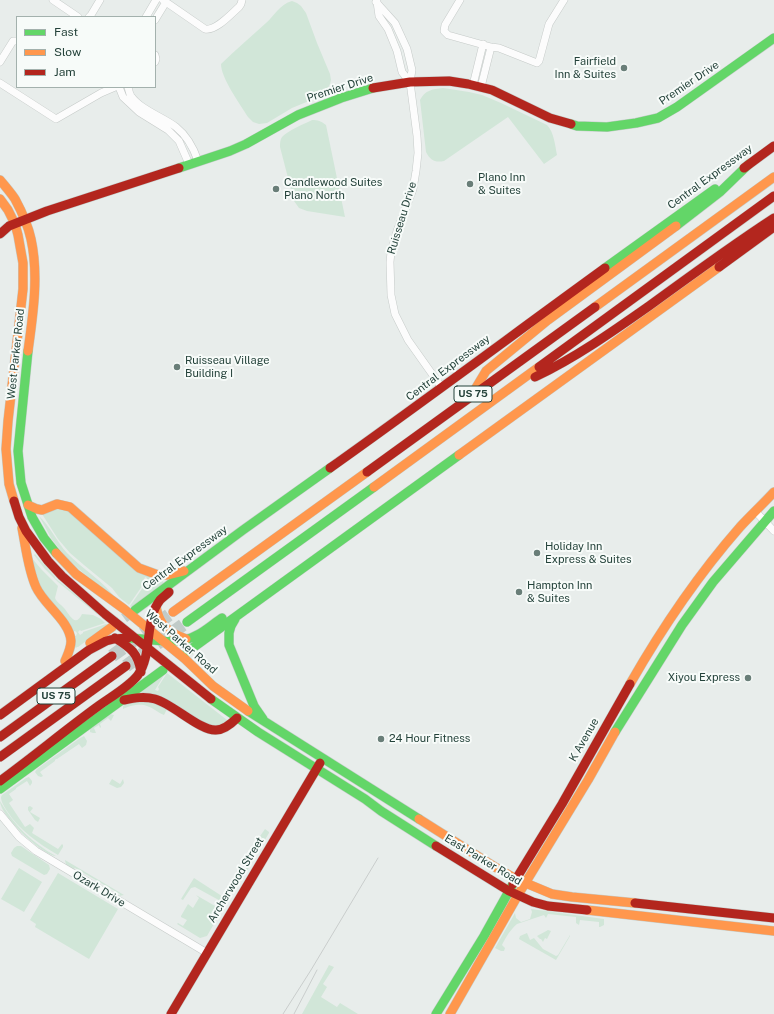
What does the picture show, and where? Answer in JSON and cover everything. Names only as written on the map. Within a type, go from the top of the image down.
[{"type":"main road","name":"Premier Drive","points":[[0,234],[9,226],[48,211],[230,151],[246,144],[298,115],[371,88],[410,82],[449,81],[492,90],[550,118],[577,126],[607,127],[658,118],[676,108],[774,38]]},
{"type":"main road","name":"Central Expressway","points":[[136,610],[243,530],[442,388],[507,339],[774,146]]},
{"type":"main road","points":[[470,396],[486,371],[548,320],[682,222],[720,192],[749,164]]},
{"type":"main road","name":"US 75","points":[[173,612],[774,177]]},
{"type":"main road","name":"West Parker Road","points":[[0,180],[14,198],[25,220],[31,239],[35,268],[35,288],[18,451],[22,483],[32,517],[44,538],[58,556],[76,574],[124,609],[148,640],[207,697],[237,718]]},
{"type":"main road","name":"US 75","points":[[187,622],[774,196]]},
{"type":"main road","name":"West Parker Road","points":[[0,199],[8,210],[15,224],[23,263],[23,289],[6,449],[9,484],[13,500],[26,531],[57,571],[134,638],[162,640],[213,686],[242,707]]},
{"type":"main road","points":[[513,386],[554,368],[612,332],[746,236],[774,218]]},
{"type":"main road","points":[[187,652],[774,227]]},
{"type":"main road","points":[[16,349],[29,350]]},
{"type":"main road","points":[[8,421],[20,423]]},
{"type":"main road","points":[[0,781],[84,716],[135,679],[141,672],[145,662],[152,616],[156,606],[164,595],[320,482],[356,453],[358,448]]},
{"type":"main road","points":[[162,640],[174,642],[200,634],[350,525],[463,450],[466,450]]},
{"type":"main road","name":"K Avenue","points":[[436,1014],[561,806],[660,634],[681,602],[713,559],[755,511],[774,492]]},
{"type":"main road","points":[[28,505],[42,510],[57,504],[70,507],[139,568],[158,575],[168,575],[188,570]]},
{"type":"main road","name":"K Avenue","points":[[450,1014],[518,895],[588,780],[608,743],[696,604],[774,511]]},
{"type":"main road","points":[[19,516],[36,586],[46,604],[65,624],[70,633],[70,646],[65,661]]},
{"type":"main road","points":[[156,606],[158,617],[163,626],[173,634],[186,639]]},
{"type":"main road","points":[[239,614],[231,626],[229,633],[229,645],[254,706],[269,725]]},
{"type":"main road","points":[[0,706],[112,627]]},
{"type":"main road","points":[[660,634],[672,642]]},
{"type":"main road","points":[[115,638],[135,652],[141,672]]},
{"type":"main road","points":[[0,715],[93,647],[102,642],[115,638],[134,638]]},
{"type":"main road","name":"US 75","points":[[0,737],[112,656]]},
{"type":"main road","name":"US 75","points":[[0,757],[126,666]]},
{"type":"main road","points":[[0,789],[163,670]]},
{"type":"main road","points":[[119,702],[132,698],[150,697],[166,703],[204,728],[212,730],[220,730],[237,718]]},
{"type":"main road","name":"East Parker Road","points":[[242,707],[489,863],[516,879],[542,890],[558,895],[572,897],[770,917]]},
{"type":"main road","name":"East Parker Road","points":[[237,718],[509,891],[539,904],[769,930]]},
{"type":"main road","points":[[599,738],[608,743]]},
{"type":"main road","name":"Archerwood Street","points":[[171,1014],[323,758]]},
{"type":"main road","points":[[381,811],[388,800]]},
{"type":"main road","points":[[610,913],[611,900]]},
{"type":"main road","points":[[686,921],[688,908]]},
{"type":"main road","points":[[769,930],[770,917]]},
{"type":"street","points":[[53,0],[77,16]]},
{"type":"street","points":[[90,16],[100,0]]},
{"type":"street","points":[[148,16],[156,0]]},
{"type":"street","points":[[156,18],[165,1],[205,30],[209,30],[215,28],[239,7],[242,0]]},
{"type":"street","points":[[460,0],[445,25],[444,31],[448,35],[491,47],[500,48],[537,63],[539,61],[549,24],[564,0]]},
{"type":"street","name":"Ruisseau Drive","points":[[376,1],[395,23],[407,49],[412,70],[410,82],[418,153],[413,189],[397,231],[391,252],[391,295],[395,314],[408,340],[442,388]]},
{"type":"street","name":"Ruisseau Drive","points":[[376,1],[379,16],[388,29],[396,48],[402,72],[410,82]]},
{"type":"street","points":[[0,62],[13,42],[16,41]]},
{"type":"street","points":[[396,48],[405,44]]},
{"type":"street","points":[[477,86],[483,44]]},
{"type":"street","points":[[477,86],[491,47]]},
{"type":"street","points":[[0,83],[56,119],[99,90],[110,88]]},
{"type":"street","points":[[119,88],[123,97],[139,112],[178,128],[192,146],[194,162]]},
{"type":"street","points":[[128,88],[130,94],[135,101],[154,118]]},
{"type":"street","points":[[755,511],[774,531]]},
{"type":"street","name":"Ozark Drive","points":[[0,814],[19,838],[36,851],[207,953]]},
{"type":"green space","points":[[292,1],[301,6],[306,13],[330,74],[330,84],[326,92],[321,96],[292,108],[267,123],[259,124],[253,122],[248,117],[227,83],[221,64],[266,23],[281,7]]},
{"type":"green space","points":[[443,88],[482,95],[547,125],[553,135],[557,155],[544,164],[508,117],[444,161],[438,162],[433,160],[426,152],[420,100],[427,92]]},
{"type":"green space","points":[[312,120],[319,121],[326,125],[345,217],[307,211],[299,208],[294,201],[280,147],[280,140],[288,132]]},
{"type":"green space","points":[[56,509],[66,510],[162,579],[164,584],[132,608],[130,606],[146,583],[147,578],[145,577],[145,582],[129,605],[119,597],[112,588],[70,553],[58,539],[42,514]]},
{"type":"green space","points":[[39,516],[47,524],[67,553],[100,581],[117,600],[65,556],[51,538]]},
{"type":"green space","points":[[35,554],[55,578],[98,613],[97,614],[58,582],[44,568],[34,555]]},
{"type":"green space","points":[[30,556],[58,586],[55,598],[72,618],[77,620],[82,614],[93,615],[105,623],[81,631],[80,630],[78,632],[80,635],[83,632],[106,624],[108,625],[76,648],[74,636],[76,636],[77,633],[75,631],[73,632],[44,596]]},
{"type":"green space","points":[[166,672],[155,690],[158,691],[158,687],[167,673],[227,720],[226,723],[214,727],[142,694],[141,689]]},
{"type":"green space","points":[[130,702],[155,702],[167,709],[164,715],[144,705],[135,705],[123,709],[123,706]]},
{"type":"green space","points":[[110,714],[114,715],[111,721],[108,718],[100,724],[100,728],[99,725],[94,728],[96,733],[90,732],[91,728]]},
{"type":"green space","points":[[84,736],[87,741],[86,745],[82,748],[79,744],[56,759],[40,772],[43,776],[38,776],[35,772],[37,769]]},
{"type":"green space","points":[[29,777],[32,781],[30,786],[27,781],[16,788],[9,794],[13,800],[9,803],[25,827],[30,824],[34,828],[32,833],[58,849],[62,844],[63,845],[58,855],[24,831],[12,818],[2,802],[2,795]]},
{"type":"green space","points":[[112,779],[120,784],[123,779],[124,783],[121,787],[117,788],[109,784]]},
{"type":"green space","points":[[0,801],[11,818],[24,833],[56,856],[41,849],[23,834],[7,816]]},
{"type":"green space","points":[[30,806],[33,808],[30,812],[40,818],[38,822],[28,810],[28,807]]},
{"type":"green space","points":[[265,829],[269,833],[257,853],[258,848],[254,845]]},
{"type":"green space","points":[[17,846],[21,846],[49,865],[50,869],[47,874],[44,875],[12,856],[11,853]]},
{"type":"green space","points":[[252,858],[254,859],[238,886],[232,883],[236,877],[240,878]]},
{"type":"green space","points":[[65,860],[124,895],[119,896],[120,894],[75,868],[73,870],[66,865]]},
{"type":"green space","points":[[19,868],[42,882],[24,912],[1,899]]},
{"type":"green space","points":[[58,873],[118,909],[89,959],[35,927],[36,924],[30,920]]},
{"type":"green space","points":[[194,878],[228,900],[226,904],[195,887],[191,888],[183,900],[181,899]]},
{"type":"green space","points":[[196,895],[222,910],[207,936],[200,938],[177,924],[178,923],[183,926],[187,920],[181,916],[188,904],[193,908],[199,898]]},
{"type":"green space","points":[[531,909],[604,919],[604,925],[599,927],[599,922],[580,920],[579,925],[576,923],[576,917],[548,914],[546,918],[544,915],[517,924],[508,934],[502,945],[505,948],[504,951],[495,948],[515,913],[516,918],[521,922],[530,919],[532,912]]},
{"type":"green space","points":[[548,930],[551,931],[547,939],[545,938],[543,942],[537,936]]},
{"type":"green space","points":[[527,933],[530,940],[534,938],[543,949],[556,956],[570,936],[556,960],[519,939],[520,936]]},
{"type":"green space","points":[[329,965],[334,967],[323,984],[327,987],[321,997],[337,1007],[340,1003],[358,1014],[302,1014]]},
{"type":"tunnel","points":[[112,627],[135,610]]},
{"type":"tunnel","points":[[112,656],[173,612]]},
{"type":"tunnel","points":[[126,666],[187,622]]},
{"type":"tram line","points":[[283,1014],[378,858]]},
{"type":"tram line","points":[[294,1014],[317,970]]},
{"type":"traffic: fast","points":[[571,124],[577,126],[607,127],[658,118],[677,107],[774,38]]},
{"type":"traffic: fast","points":[[179,168],[230,151],[246,144],[298,115],[341,98],[373,88]]},
{"type":"traffic: fast","points":[[676,226],[720,192],[749,164]]},
{"type":"traffic: fast","points":[[605,268],[715,189]]},
{"type":"traffic: fast","points":[[28,351],[18,451],[21,483],[32,517],[44,538],[56,553]]},
{"type":"traffic: fast","points":[[187,652],[459,455]]},
{"type":"traffic: fast","points":[[135,610],[330,468]]},
{"type":"traffic: fast","points":[[187,622],[374,487]]},
{"type":"traffic: fast","points":[[615,732],[682,625],[713,582],[774,511]]},
{"type":"traffic: fast","points":[[128,638],[164,641],[189,639],[222,618]]},
{"type":"traffic: fast","points":[[235,619],[229,633],[229,645],[254,706],[263,719]]},
{"type":"traffic: fast","points":[[0,789],[163,670]]},
{"type":"traffic: fast","points":[[211,699],[258,732],[365,799],[436,846]]},
{"type":"traffic: fast","points":[[248,711],[419,819]]},
{"type":"traffic: fast","points":[[436,1014],[484,936],[513,884]]},
{"type":"traffic: slow","points":[[595,307],[774,177]]},
{"type":"traffic: slow","points":[[0,180],[15,199],[30,234],[35,267],[35,281],[28,351]]},
{"type":"traffic: slow","points":[[0,199],[8,210],[15,224],[23,263],[23,289],[6,449],[9,484],[14,501]]},
{"type":"traffic: slow","points":[[474,391],[486,371],[548,320],[676,226]]},
{"type":"traffic: slow","points":[[459,455],[719,267]]},
{"type":"traffic: slow","points":[[374,487],[539,367]]},
{"type":"traffic: slow","points":[[173,612],[367,472]]},
{"type":"traffic: slow","points":[[630,684],[668,622],[695,583],[740,527],[774,492]]},
{"type":"traffic: slow","points":[[28,505],[42,510],[57,504],[70,507],[139,568],[158,575],[168,575],[184,571]]},
{"type":"traffic: slow","points":[[22,528],[29,566],[36,587],[62,620],[70,634],[71,641],[65,661]]},
{"type":"traffic: slow","points":[[56,553],[76,574],[124,609],[185,659],[213,686],[248,711]]},
{"type":"traffic: slow","points":[[156,607],[160,619],[166,628],[174,634],[186,639]]},
{"type":"traffic: slow","points":[[90,643],[112,627]]},
{"type":"traffic: slow","points":[[450,1014],[518,895],[588,780],[615,732]]},
{"type":"traffic: slow","points":[[419,819],[516,879],[552,894],[635,903]]},
{"type":"traffic: slow","points":[[587,910],[774,931]]},
{"type":"traffic: jam","points":[[373,88],[410,82],[449,81],[468,84],[492,90],[550,118],[571,124]]},
{"type":"traffic: jam","points":[[744,168],[774,146]]},
{"type":"traffic: jam","points":[[0,234],[9,226],[47,211],[179,168]]},
{"type":"traffic: jam","points":[[539,367],[774,196]]},
{"type":"traffic: jam","points":[[535,377],[564,362],[607,335],[726,250],[774,218]]},
{"type":"traffic: jam","points":[[719,267],[774,227]]},
{"type":"traffic: jam","points":[[330,468],[605,268]]},
{"type":"traffic: jam","points":[[367,472],[595,307]]},
{"type":"traffic: jam","points":[[14,501],[19,517],[26,531],[48,561],[62,576],[105,614],[211,699]]},
{"type":"traffic: jam","points":[[0,781],[124,688],[138,675],[146,657],[150,627],[155,608],[160,600],[169,592]]},
{"type":"traffic: jam","points":[[115,638],[133,652],[138,660],[141,672]]},
{"type":"traffic: jam","points":[[0,715],[89,650],[106,641],[128,638]]},
{"type":"traffic: jam","points":[[0,737],[112,656]]},
{"type":"traffic: jam","points":[[0,757],[126,666]]},
{"type":"traffic: jam","points":[[513,884],[562,804],[630,684]]},
{"type":"traffic: jam","points":[[124,700],[143,697],[155,699],[170,706],[194,722],[216,730],[225,728],[237,718]]},
{"type":"traffic: jam","points":[[171,1014],[320,763]]},
{"type":"traffic: jam","points":[[436,846],[509,891],[533,902],[548,906],[587,910]]},
{"type":"traffic: jam","points":[[635,903],[774,918]]},
{"type":"place","name":"Fairfield Inn & Suites","points":[[624,68]]},
{"type":"place","name":"Plano Inn & Suites","points":[[470,184]]},
{"type":"place","name":"Candlewood Suites Plano North","points":[[276,189]]},
{"type":"place","name":"Ruisseau Village Building I","points":[[177,367]]},
{"type":"place","name":"Holiday Inn Express & Suites","points":[[537,553]]},
{"type":"place","name":"Hampton Inn & Suites","points":[[519,592]]},
{"type":"place","name":"Xiyou Express","points":[[748,678]]},
{"type":"place","name":"24 Hour Fitness","points":[[381,739]]}]
